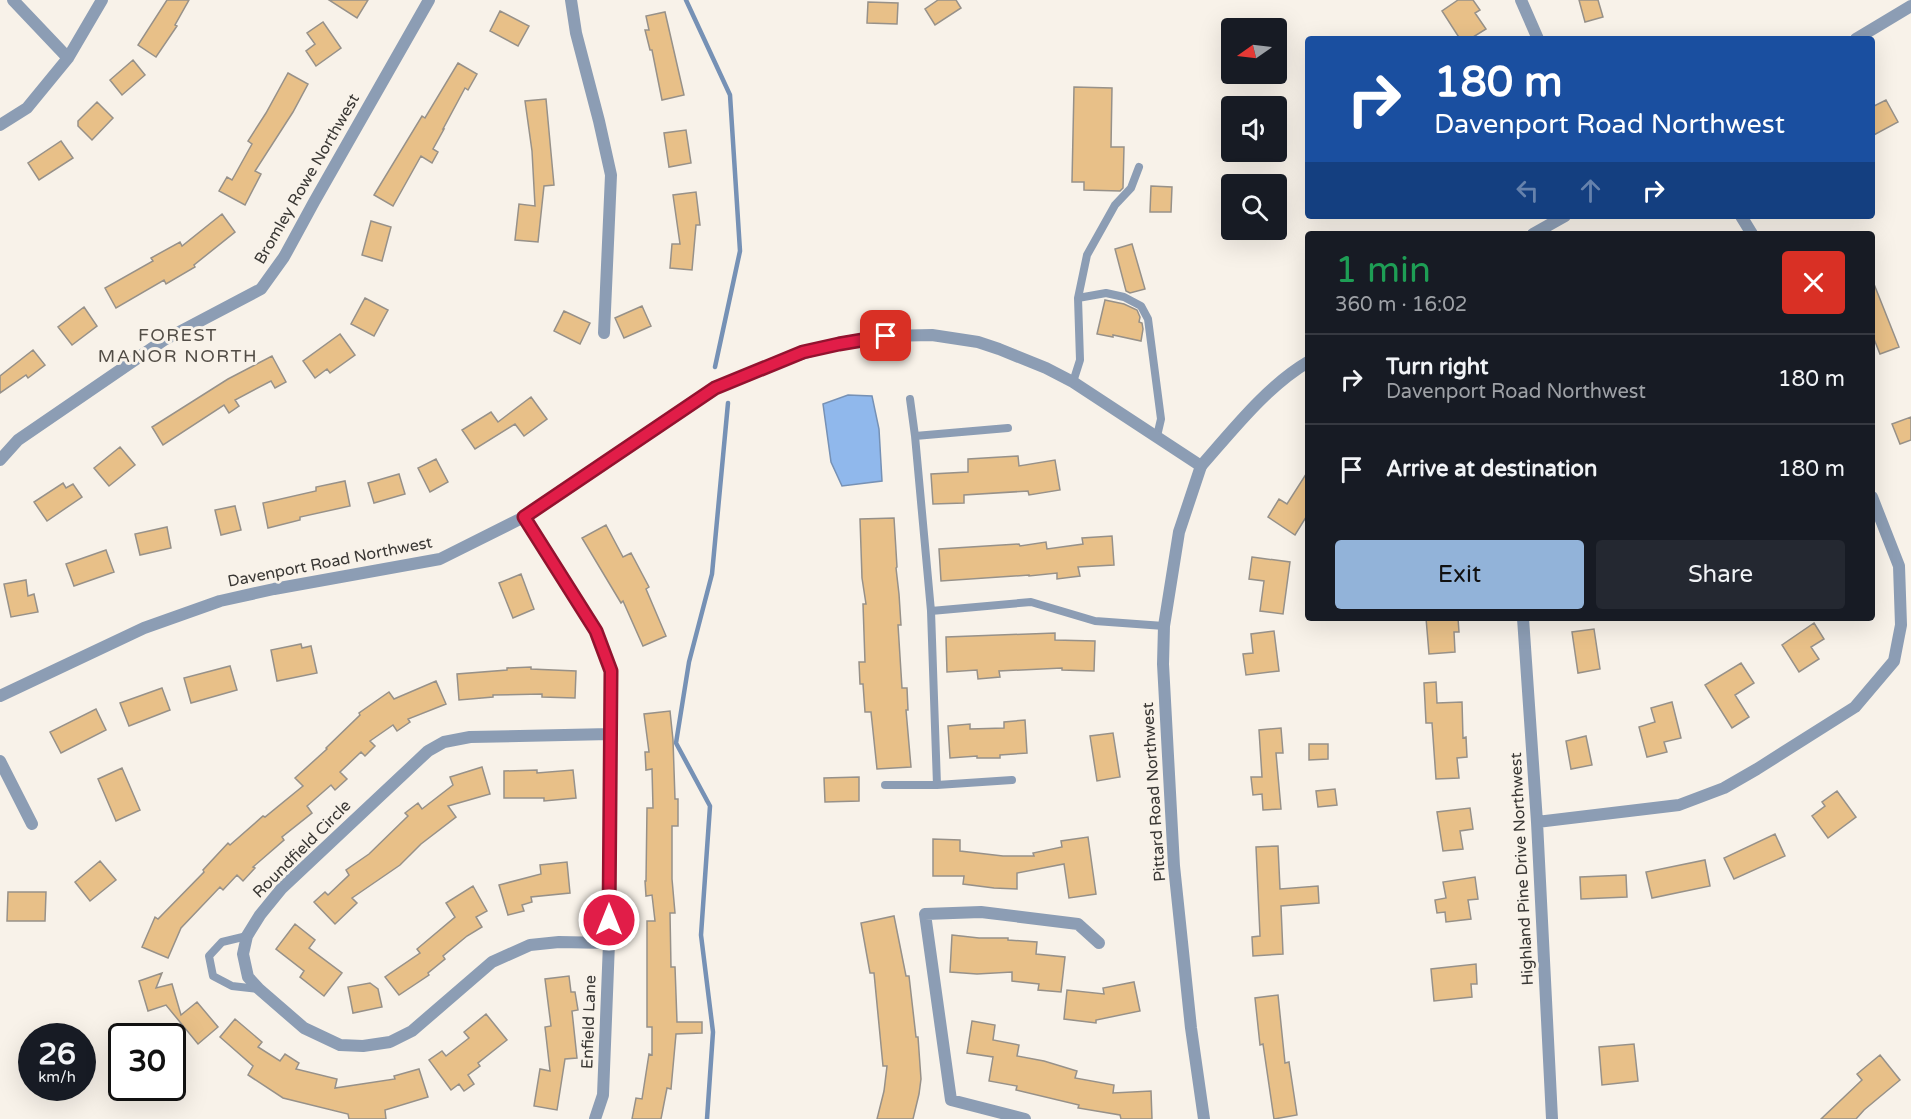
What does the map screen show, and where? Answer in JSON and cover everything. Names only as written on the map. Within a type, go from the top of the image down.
[{"type":"street","points":[[13,0],[68,58]]},
{"type":"street","points":[[0,125],[27,108],[68,58],[102,0]]},
{"type":"street","name":"Bromley Rowe Northwest","points":[[0,460],[18,440],[164,340],[261,289],[284,257],[429,0]]},
{"type":"street","points":[[571,0],[576,33],[610,174],[604,333]]},
{"type":"street","points":[[1521,0],[1537,36]]},
{"type":"street","points":[[1861,36],[1911,6]]},
{"type":"street","points":[[1538,231],[1560,219]]},
{"type":"street","name":"Davenport Road Northwest","points":[[0,696],[144,628],[220,600],[440,559],[524,517],[715,388],[781,360],[839,344],[886,336],[932,335],[999,349],[1073,382],[1201,466]]},
{"type":"street","points":[[1201,466],[1254,406],[1305,364]]},
{"type":"street","name":"Pittard Road Northwest","points":[[1201,466],[1179,532],[1164,626],[1163,664],[1174,866],[1191,1028],[1204,1119]]},
{"type":"street","points":[[1537,822],[1679,806],[1724,788],[1856,707],[1894,661],[1901,625],[1899,566],[1875,504]]},
{"type":"street","name":"Enfield Lane","points":[[524,517],[596,631],[611,671],[609,943],[603,1095],[595,1119]]},
{"type":"street","name":"Highland Pine Drive Northwest","points":[[1523,621],[1537,822],[1552,1119]]},
{"type":"street","name":"Roundfield Circle","points":[[247,936],[260,915],[282,888],[420,759],[444,742],[470,737],[610,734]]},
{"type":"street","points":[[0,761],[33,824]]},
{"type":"street","points":[[1025,1119],[951,1100],[925,914],[981,912],[1078,924],[1099,943]]},
{"type":"street","points":[[247,936],[243,954],[248,977],[259,989],[304,1028],[340,1045],[363,1046],[390,1042],[412,1031],[492,962],[530,945],[559,942],[609,943]]},
{"type":"lane","points":[[1073,382],[1080,360],[1078,298],[1087,255],[1115,205],[1131,188],[1139,167]]},
{"type":"lane","points":[[1078,298],[1106,293],[1124,297],[1142,306],[1148,319],[1161,419],[1157,436]]},
{"type":"lane","points":[[910,399],[932,611],[937,785]]},
{"type":"lane","points":[[915,436],[1008,428]]},
{"type":"lane","points":[[932,611],[1031,602],[1095,621],[1164,626]]},
{"type":"lane","points":[[885,785],[937,785],[1012,780]]},
{"type":"lane","points":[[247,936],[222,942],[209,956],[213,976],[232,986],[259,989]]},
{"type":"water","points":[[848,395],[872,396],[879,429],[882,481],[842,486],[831,462],[823,404]]},
{"type":"building","points":[[167,0],[189,0],[175,25],[177,26],[156,57],[138,45]]},
{"type":"building","points":[[329,0],[368,0],[357,18]]},
{"type":"building","points":[[938,0],[956,0],[961,8],[935,25],[925,9]]},
{"type":"building","points":[[1458,0],[1473,0],[1480,10],[1475,13],[1486,29],[1475,36],[1458,36],[1442,11]]},
{"type":"building","points":[[1579,0],[1598,0],[1603,17],[1585,22]]},
{"type":"building","points":[[868,2],[898,3],[897,24],[867,23]]},
{"type":"building","points":[[500,11],[529,26],[518,46],[490,31]]},
{"type":"building","points":[[665,12],[684,95],[662,100],[652,50],[650,50],[645,30],[649,30],[646,16]]},
{"type":"building","points":[[323,22],[341,48],[316,66],[306,51],[315,44],[307,33]]},
{"type":"building","points":[[133,60],[145,75],[122,95],[110,80]]},
{"type":"building","points":[[458,63],[477,74],[468,90],[465,88],[443,129],[433,149],[438,152],[432,163],[421,156],[393,206],[374,195],[422,116],[425,118]]},
{"type":"building","points":[[288,73],[308,84],[255,171],[261,174],[245,205],[219,191],[227,177],[232,180],[252,144],[248,141]]},
{"type":"building","points":[[1074,87],[1112,88],[1111,147],[1124,147],[1123,188],[1120,191],[1084,190],[1084,182],[1072,182]]},
{"type":"building","points":[[546,99],[554,185],[544,186],[538,242],[515,240],[519,204],[535,206],[532,151],[525,101]]},
{"type":"building","points":[[1886,100],[1898,122],[1875,134],[1875,106]]},
{"type":"building","points":[[97,102],[113,118],[92,140],[78,126],[78,121]]},
{"type":"building","points":[[686,130],[691,163],[669,167],[664,133]]},
{"type":"building","points":[[61,141],[73,158],[39,180],[28,163]]},
{"type":"building","points":[[1151,186],[1172,187],[1171,212],[1150,212]]},
{"type":"building","points":[[696,192],[700,225],[696,225],[692,270],[670,268],[672,244],[680,244],[673,195]]},
{"type":"building","points":[[222,214],[235,232],[194,265],[195,267],[166,284],[164,280],[116,308],[105,288],[153,261],[151,258],[180,242],[182,246]]},
{"type":"building","points":[[371,221],[391,227],[382,261],[362,255]]},
{"type":"building","points":[[1132,244],[1145,289],[1130,293],[1126,291],[1115,249]]},
{"type":"building","points":[[1875,287],[1899,347],[1880,354],[1875,342]]},
{"type":"building","points":[[365,298],[388,310],[374,336],[351,324]]},
{"type":"building","points":[[1105,300],[1124,304],[1137,310],[1143,329],[1141,341],[1097,334]]},
{"type":"building","points":[[642,306],[651,326],[624,338],[615,318]]},
{"type":"building","points":[[84,307],[97,326],[72,345],[58,327]]},
{"type":"building","points":[[564,311],[590,323],[580,344],[554,331]]},
{"type":"building","points":[[340,334],[355,355],[330,373],[327,369],[315,378],[303,361]]},
{"type":"building","points":[[33,350],[45,365],[28,378],[26,375],[0,393],[0,376]]},
{"type":"building","points":[[272,356],[286,382],[275,388],[271,381],[235,400],[239,406],[229,413],[224,405],[163,445],[152,427],[228,379]]},
{"type":"building","points":[[531,397],[547,419],[524,436],[515,424],[475,449],[462,430],[491,412],[498,422]]},
{"type":"building","points":[[1911,417],[1911,440],[1900,444],[1892,424]]},
{"type":"building","points":[[120,447],[135,465],[109,486],[94,468]]},
{"type":"building","points":[[1018,456],[1019,466],[1055,460],[1060,490],[1029,495],[1028,491],[964,495],[964,503],[933,504],[931,474],[968,472],[968,459]]},
{"type":"building","points":[[436,459],[448,482],[430,492],[418,468]]},
{"type":"building","points":[[399,474],[405,494],[374,503],[368,483]]},
{"type":"building","points":[[1305,476],[1305,519],[1295,535],[1268,517],[1279,499],[1287,504]]},
{"type":"building","points":[[345,481],[350,506],[300,517],[300,520],[268,528],[263,503],[316,491],[316,487]]},
{"type":"building","points":[[63,483],[66,488],[73,484],[82,497],[47,521],[34,502]]},
{"type":"building","points":[[235,506],[241,530],[221,535],[215,510]]},
{"type":"building","points":[[894,518],[901,625],[898,625],[902,688],[907,688],[908,710],[906,710],[911,767],[877,769],[871,712],[865,712],[863,684],[860,684],[859,662],[865,662],[863,604],[866,604],[862,578],[860,519]]},
{"type":"building","points":[[606,525],[623,557],[631,553],[649,587],[646,589],[666,636],[643,646],[623,601],[621,603],[582,538]]},
{"type":"building","points":[[167,527],[171,548],[140,555],[135,534]]},
{"type":"building","points":[[1112,536],[1114,565],[1078,567],[1080,576],[1057,579],[1057,573],[941,581],[939,549],[1019,544],[1020,546],[1046,542],[1047,549],[1083,544],[1082,538]]},
{"type":"building","points":[[106,550],[114,572],[74,586],[66,564]]},
{"type":"building","points":[[1252,557],[1290,562],[1283,614],[1260,611],[1264,581],[1249,579]]},
{"type":"building","points":[[521,574],[534,609],[513,618],[499,583]]},
{"type":"building","points":[[26,580],[28,596],[34,594],[38,612],[11,617],[4,584]]},
{"type":"building","points":[[1426,621],[1458,621],[1459,632],[1454,632],[1455,652],[1429,654]]},
{"type":"building","points":[[1814,623],[1824,639],[1811,647],[1819,659],[1799,672],[1782,645]]},
{"type":"building","points":[[1594,629],[1600,669],[1578,673],[1572,632]]},
{"type":"building","points":[[1274,631],[1279,671],[1246,675],[1243,654],[1253,653],[1251,634]]},
{"type":"building","points":[[1055,633],[1055,640],[1095,641],[1094,671],[1062,670],[1062,668],[999,671],[1000,677],[978,679],[977,670],[947,672],[946,637]]},
{"type":"building","points":[[301,644],[302,648],[311,646],[317,673],[277,681],[271,650]]},
{"type":"building","points":[[1741,663],[1754,683],[1735,695],[1749,717],[1732,728],[1705,685]]},
{"type":"building","points":[[230,666],[237,690],[191,703],[184,678]]},
{"type":"building","points":[[531,667],[531,669],[576,671],[575,698],[542,697],[542,694],[493,695],[493,697],[459,700],[457,674]]},
{"type":"building","points":[[436,681],[446,704],[408,719],[410,722],[397,731],[393,725],[370,741],[375,746],[365,756],[361,752],[340,772],[347,779],[335,790],[331,785],[307,806],[312,813],[282,837],[284,840],[253,867],[255,868],[243,881],[237,875],[223,890],[220,887],[181,928],[168,958],[142,947],[155,917],[158,919],[204,872],[203,870],[228,843],[230,845],[263,816],[265,817],[303,786],[295,778],[327,749],[360,715],[359,713],[389,692],[394,699]]},
{"type":"building","points":[[1436,682],[1437,703],[1462,702],[1463,738],[1466,737],[1467,757],[1457,758],[1459,778],[1436,779],[1432,723],[1426,723],[1424,683]]},
{"type":"building","points":[[162,688],[170,710],[129,726],[120,703]]},
{"type":"building","points":[[1672,702],[1681,738],[1664,742],[1667,752],[1647,757],[1639,727],[1655,722],[1651,708]]},
{"type":"building","points":[[96,709],[106,730],[61,753],[50,732]]},
{"type":"building","points":[[670,711],[675,799],[678,799],[678,826],[672,826],[672,879],[675,913],[670,913],[671,967],[675,967],[677,1022],[702,1022],[702,1033],[676,1034],[671,1089],[667,1088],[661,1119],[632,1119],[636,1098],[642,1099],[649,1054],[652,1055],[652,1027],[647,1027],[647,921],[655,921],[652,895],[646,896],[645,881],[647,808],[653,808],[652,769],[646,770],[645,752],[649,752],[644,714]]},
{"type":"building","points":[[1025,720],[1027,753],[1000,755],[1000,758],[977,758],[977,756],[950,758],[948,726],[970,724],[970,729],[1004,728],[1004,722]]},
{"type":"building","points":[[1281,728],[1283,753],[1276,753],[1281,809],[1263,810],[1262,794],[1253,795],[1251,777],[1262,777],[1259,730]]},
{"type":"building","points":[[1113,733],[1120,777],[1097,781],[1090,736]]},
{"type":"building","points":[[1586,736],[1592,765],[1571,769],[1566,741]]},
{"type":"building","points":[[1309,744],[1328,744],[1328,759],[1309,760]]},
{"type":"building","points":[[482,767],[490,794],[448,806],[456,817],[421,844],[400,865],[352,898],[357,903],[335,924],[314,902],[325,892],[328,895],[349,875],[346,870],[369,854],[408,816],[405,813],[418,803],[422,809],[453,785],[450,777]]},
{"type":"building","points":[[122,768],[140,810],[116,821],[98,779]]},
{"type":"building","points":[[537,770],[537,773],[573,770],[576,798],[544,801],[544,798],[504,798],[504,771]]},
{"type":"building","points":[[859,777],[859,801],[825,802],[824,778]]},
{"type":"building","points":[[1335,789],[1337,805],[1318,807],[1316,791]]},
{"type":"building","points":[[1837,791],[1856,817],[1828,838],[1812,816],[1825,806],[1822,802]]},
{"type":"building","points":[[1470,808],[1473,829],[1460,831],[1463,849],[1443,851],[1437,812]]},
{"type":"building","points":[[1775,834],[1785,856],[1734,879],[1724,858]]},
{"type":"building","points":[[1088,837],[1096,894],[1069,898],[1064,864],[1017,873],[1017,889],[963,884],[964,876],[933,876],[933,839],[960,840],[960,851],[1003,856],[1034,856],[1033,853],[1062,847],[1061,841]]},
{"type":"building","points":[[1278,846],[1280,889],[1318,886],[1319,903],[1281,906],[1283,954],[1253,956],[1252,937],[1260,936],[1256,847]]},
{"type":"building","points":[[1705,860],[1710,886],[1652,898],[1646,872]]},
{"type":"building","points":[[100,861],[116,880],[90,901],[75,882]]},
{"type":"building","points":[[567,862],[570,893],[531,897],[532,902],[522,905],[524,911],[508,915],[499,885],[541,874],[540,865]]},
{"type":"building","points":[[1626,875],[1627,897],[1581,899],[1580,877]]},
{"type":"building","points":[[1475,877],[1478,899],[1468,900],[1471,919],[1446,922],[1445,912],[1437,913],[1435,900],[1446,898],[1443,882]]},
{"type":"building","points":[[473,886],[487,911],[476,917],[482,927],[443,956],[445,959],[428,973],[429,975],[399,995],[385,977],[420,953],[417,949],[455,917],[446,903]]},
{"type":"building","points":[[8,892],[46,892],[45,921],[7,921]]},
{"type":"building","points":[[894,916],[906,976],[909,976],[916,1037],[918,1037],[921,1079],[913,1119],[877,1119],[887,1066],[883,1066],[874,973],[870,973],[861,923]]},
{"type":"building","points":[[295,924],[315,940],[309,948],[342,973],[324,996],[300,977],[304,971],[276,949]]},
{"type":"building","points":[[952,935],[1037,942],[1036,954],[1065,957],[1061,992],[1038,990],[1039,984],[1012,981],[1012,972],[977,974],[950,972]]},
{"type":"building","points":[[1476,964],[1477,984],[1471,984],[1472,997],[1434,1001],[1431,969]]},
{"type":"building","points":[[162,973],[156,988],[172,984],[181,1015],[197,1002],[218,1027],[198,1044],[186,1029],[186,1023],[181,1023],[166,1005],[148,1011],[139,981]]},
{"type":"building","points":[[569,976],[571,992],[575,992],[578,1010],[572,1011],[577,1058],[565,1059],[557,1110],[534,1106],[540,1069],[550,1071],[545,1027],[551,1026],[545,979]]},
{"type":"building","points":[[1134,982],[1140,1011],[1096,1020],[1096,1023],[1064,1019],[1067,990],[1104,994],[1103,988]]},
{"type":"building","points":[[370,983],[378,989],[382,1007],[353,1013],[348,987]]},
{"type":"building","points":[[1278,995],[1285,1063],[1289,1062],[1297,1115],[1274,1119],[1263,1044],[1260,1045],[1255,998]]},
{"type":"building","points":[[486,1014],[507,1040],[478,1063],[480,1066],[468,1075],[474,1084],[464,1091],[459,1084],[451,1090],[429,1060],[442,1051],[446,1056],[469,1038],[464,1032]]},
{"type":"building","points":[[235,1019],[262,1042],[258,1047],[280,1061],[285,1054],[299,1063],[296,1069],[337,1079],[335,1088],[395,1079],[394,1076],[419,1069],[428,1097],[385,1110],[386,1119],[349,1119],[348,1114],[283,1098],[248,1075],[253,1066],[220,1037]]},
{"type":"building","points":[[972,1021],[995,1025],[993,1040],[1019,1045],[1017,1056],[1077,1071],[1075,1078],[1114,1085],[1113,1093],[1151,1091],[1152,1119],[1121,1119],[1120,1115],[1078,1108],[1079,1105],[1016,1090],[1017,1086],[989,1081],[993,1057],[967,1053]]},
{"type":"building","points":[[1634,1044],[1638,1081],[1602,1085],[1599,1047]]},
{"type":"building","points":[[1880,1055],[1900,1080],[1856,1119],[1821,1119],[1862,1080],[1857,1074]]},
{"type":"waterway","points":[[686,0],[730,95],[740,251],[715,367]]},
{"type":"waterway","points":[[707,1119],[713,1032],[701,935],[710,806],[676,743],[689,662],[712,574],[728,403]]},
{"type":"district","name":"FOREST MANOR NORTH","points":[[178,345]]},
{"type":"route","points":[[609,920],[611,671],[596,631],[524,517],[715,388],[803,352],[886,336]]}]
